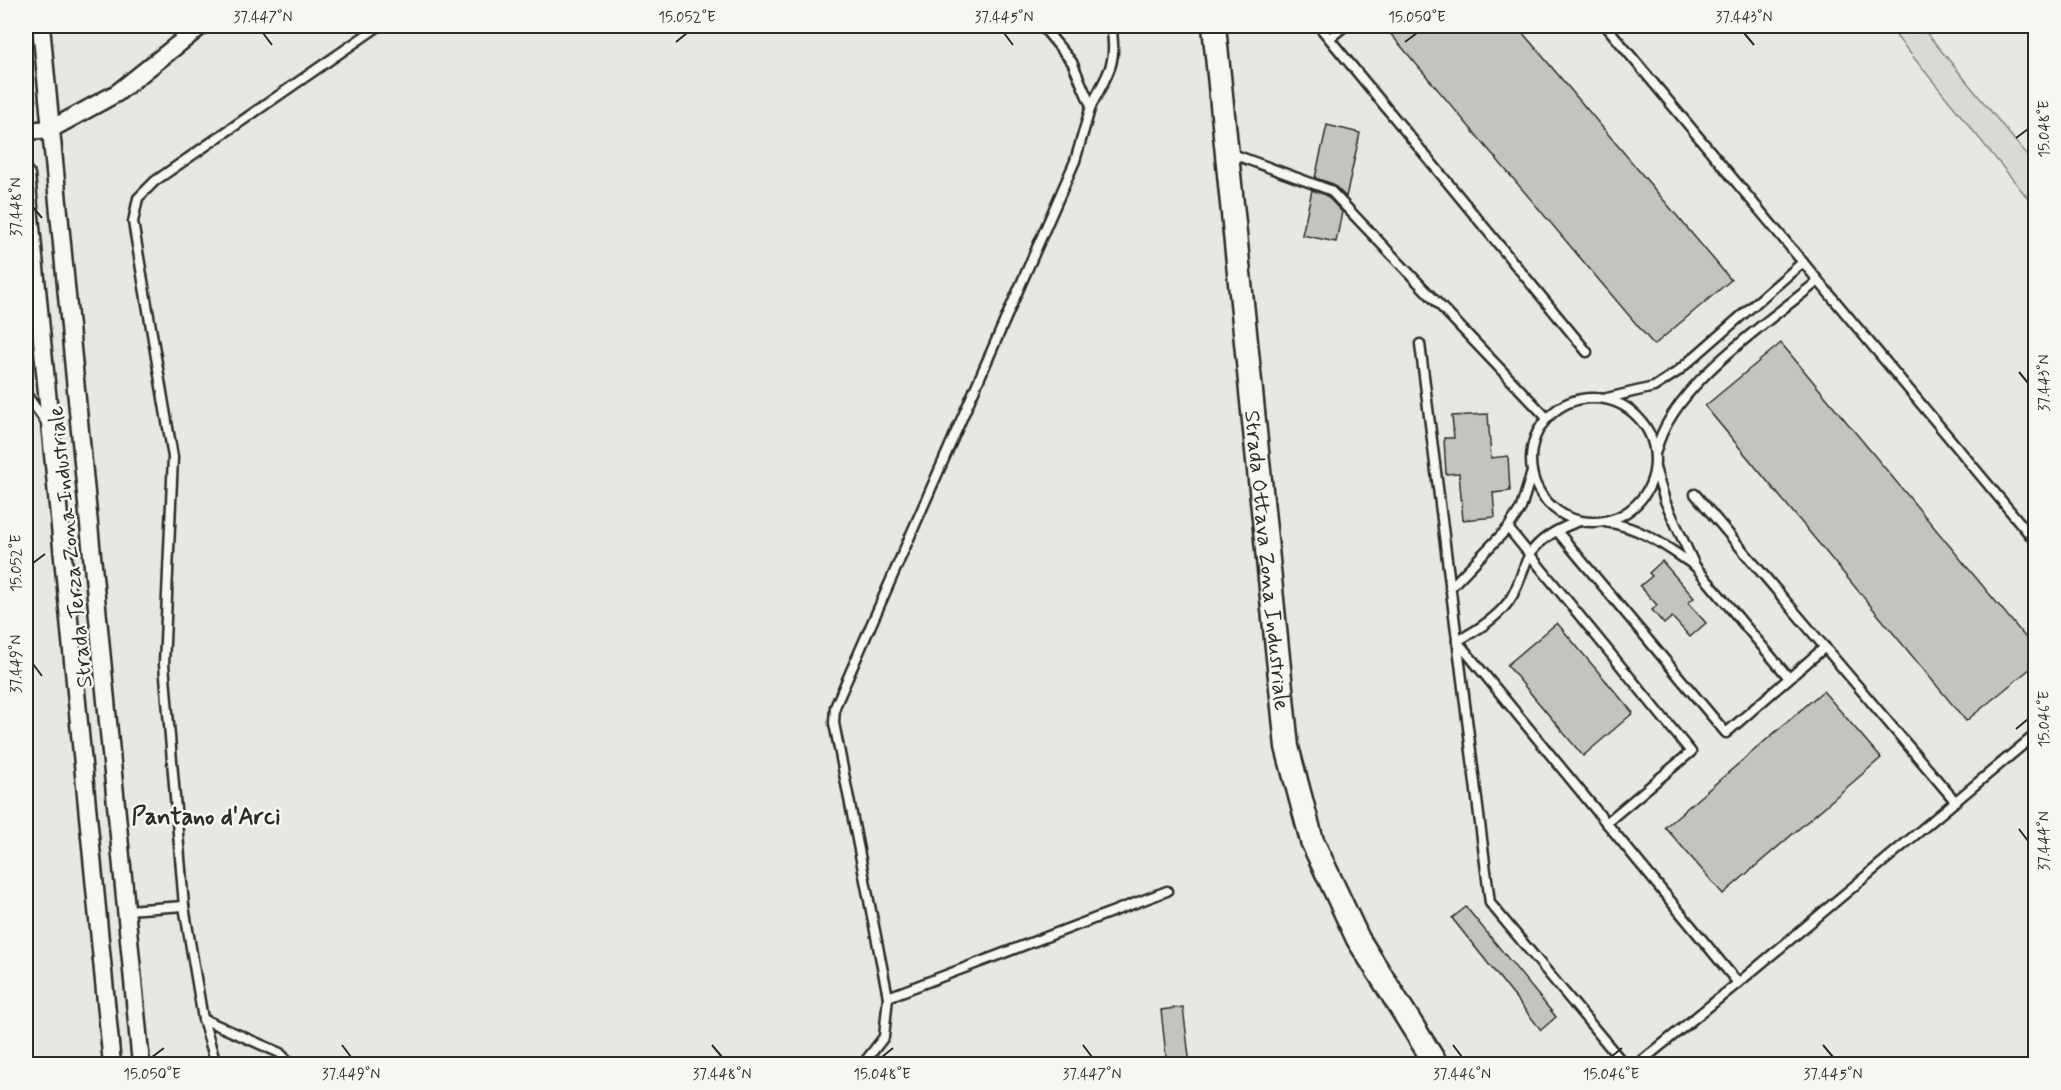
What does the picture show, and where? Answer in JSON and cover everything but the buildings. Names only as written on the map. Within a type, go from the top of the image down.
[{"type":"main road","name":"Strada Ottava Zona Industriale","points":[[1214,26],[1287,747],[1312,840],[1354,930],[1435,1064]]},
{"type":"street","name":"Strada Terza Zona Industriale","points":[[41,26],[141,1065]]},
{"type":"street","points":[[26,131],[51,129],[117,93],[201,26]]},
{"type":"street","name":"Strada Terza Zona Industriale","points":[[26,175],[112,1065]]},
{"type":"street","points":[[100,945],[130,943]]},
{"type":"lane","points":[[216,1065],[203,1019],[184,906],[164,664],[172,457],[133,222],[138,198],[155,181],[379,26]]},
{"type":"lane","points":[[1041,26],[1072,62],[1091,106]]},
{"type":"lane","points":[[863,1065],[884,1037],[888,997],[834,723],[835,707],[1075,161],[1091,106],[1113,63],[1115,46],[1111,26]]},
{"type":"lane","points":[[1319,26],[1587,352]]},
{"type":"lane","points":[[1330,38],[1345,26]]},
{"type":"lane","points":[[1606,26],[2036,542]]},
{"type":"lane","points":[[1226,152],[1330,190],[1547,418]]},
{"type":"lane","points":[[1695,566],[1650,536],[1628,526],[1580,521],[1563,514],[1549,504],[1538,489],[1532,472],[1531,454],[1536,434],[1547,418],[1564,405],[1583,398],[1604,398],[1654,387],[1677,372],[1803,262]]},
{"type":"lane","points":[[1600,522],[1616,518],[1630,510],[1642,498],[1651,484],[1661,431],[1672,411],[1691,387],[1818,281]]},
{"type":"lane","points":[[1420,344],[1490,903],[1623,1065]]},
{"type":"lane","points":[[26,394],[50,429]]},
{"type":"lane","points":[[1604,398],[1623,405],[1639,417],[1650,435],[1655,454]]},
{"type":"lane","points":[[1655,467],[1665,501],[1695,566],[1789,678]]},
{"type":"lane","points":[[1450,588],[1508,528],[1521,508],[1532,472]]},
{"type":"lane","points":[[1695,494],[1955,801]]},
{"type":"lane","points":[[1457,641],[1480,628],[1508,602],[1523,577],[1530,554],[1548,536],[1580,521]]},
{"type":"lane","points":[[1508,528],[1691,752],[1606,823]]},
{"type":"lane","points":[[1557,531],[1726,733],[1825,647]]},
{"type":"lane","points":[[1457,641],[1738,983]]},
{"type":"lane","points":[[1638,1065],[2036,734]]},
{"type":"lane","points":[[888,997],[1167,891]]},
{"type":"lane","points":[[127,910],[184,906]]},
{"type":"lane","points":[[203,1019],[280,1053],[291,1065]]},
{"type":"shaded area","points":[[26,26],[2035,26],[2035,1064],[26,1064]]},
{"type":"shaded area","points":[[1888,26],[1921,26],[2035,165],[2035,207]]},
{"type":"district","name":"Pantano d'Arci","points":[[206,816]]}]
